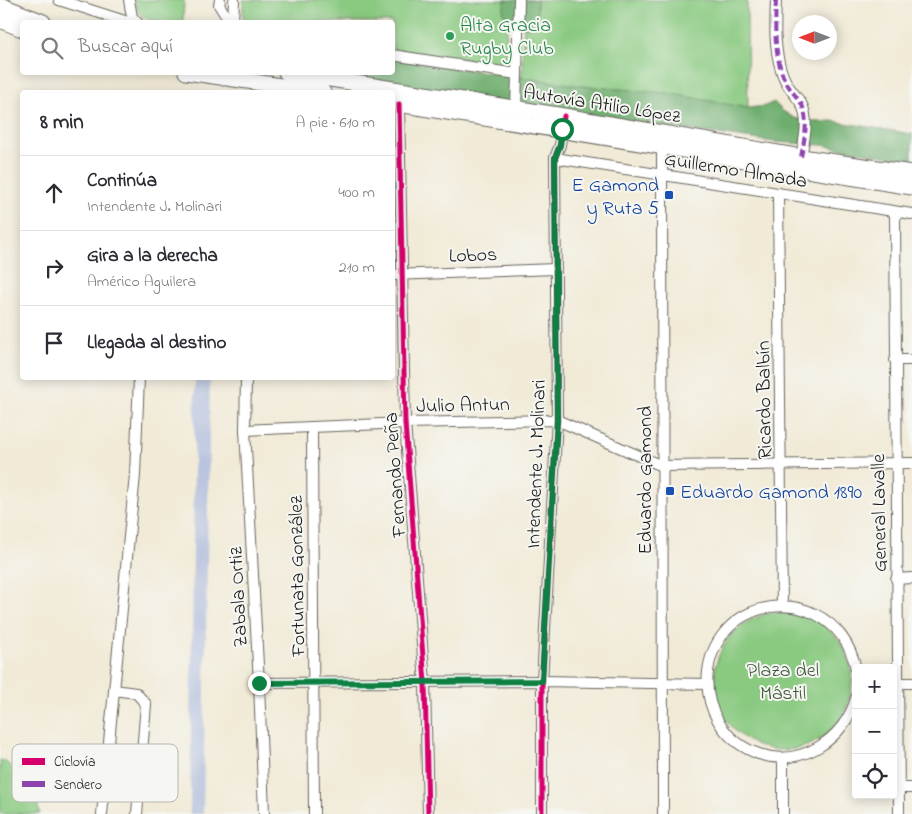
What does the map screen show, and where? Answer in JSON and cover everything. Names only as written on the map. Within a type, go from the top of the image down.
[{"type":"main road","points":[[0,5],[38,20]]},
{"type":"main road","points":[[0,20],[20,28]]},
{"type":"main road","points":[[198,75],[248,87],[293,90]]},
{"type":"main road","name":"Autovía Atilio López","points":[[305,75],[516,109],[563,123],[662,146],[912,187]]},
{"type":"main road","name":"Autovía Atilio López","points":[[396,103],[563,123],[912,173]]},
{"type":"street","points":[[58,0],[122,20]]},
{"type":"street","points":[[129,0],[132,17],[135,20]]},
{"type":"street","points":[[220,0],[220,5],[231,20]]},
{"type":"street","points":[[232,20],[234,0]]},
{"type":"street","points":[[516,109],[519,0]]},
{"type":"street","points":[[776,0],[776,47],[781,71],[788,87],[801,104],[805,114],[801,157]]},
{"type":"street","points":[[395,55],[517,74]]},
{"type":"street","name":"Fernando Peña","points":[[396,103],[397,275],[405,423],[426,683],[428,814]]},
{"type":"street","name":"Intendente J. Molinari","points":[[542,814],[542,681],[557,420],[554,268],[555,158],[560,145],[563,123]]},
{"type":"street","name":"Eduardo Gamond","points":[[662,146],[663,814]]},
{"type":"street","name":"Guillermo Almada","points":[[555,158],[912,214]]},
{"type":"street","name":"Ricardo Balbín","points":[[778,194],[782,606]]},
{"type":"street","name":"General Lavalle","points":[[895,212],[895,664]]},
{"type":"street","name":"Lobos","points":[[397,275],[554,268]]},
{"type":"street","points":[[895,360],[912,360]]},
{"type":"street","points":[[109,744],[135,475],[139,380]]},
{"type":"street","name":"Zabala Ortiz","points":[[246,380],[245,430],[264,814]]},
{"type":"street","name":"Julio Antun","points":[[245,430],[405,423],[557,420],[662,466],[912,463]]},
{"type":"street","name":"Fortunata González","points":[[312,427],[314,814]]},
{"type":"street","points":[[896,579],[912,578]]},
{"type":"street","points":[[852,707],[842,729],[825,744],[805,754],[782,758],[760,754],[739,744],[722,728],[711,707],[707,684],[710,658],[724,633],[747,614],[759,609],[782,606],[805,609],[826,620],[842,636],[853,656],[855,664]]},
{"type":"street","points":[[259,683],[542,681],[707,684]]},
{"type":"street","points":[[897,683],[912,683]]},
{"type":"street","points":[[114,690],[136,693],[146,704],[143,744]]},
{"type":"street","name":"General Lavalle","points":[[896,709],[899,814]]},
{"type":"street","points":[[782,758],[783,814]]},
{"type":"street","points":[[899,788],[912,788]]},
{"type":"shaded area","points":[[195,380],[210,380],[203,814],[190,814]]},
{"type":"green space","points":[[134,0],[184,0],[183,20],[150,20],[141,15],[136,8]]},
{"type":"green space","name":"Alta Gracia Rugby Club","points":[[243,0],[508,0],[506,65],[395,49],[395,20],[243,20]]},
{"type":"green space","points":[[505,0],[537,0],[537,18],[532,27],[519,26],[509,20],[503,13]]},
{"type":"green space","points":[[525,0],[747,0],[748,118],[521,85]]},
{"type":"green space","points":[[395,59],[583,86],[668,93],[748,108],[765,106],[774,102],[794,118],[817,122],[832,121],[912,134],[912,161],[822,145],[774,142],[617,120],[330,75],[395,75]]},
{"type":"green space","name":"Plaza del Mástil","points":[[770,613],[796,613],[809,617],[821,624],[832,632],[840,643],[847,655],[851,668],[851,694],[847,707],[840,719],[832,730],[821,738],[809,745],[796,749],[770,749],[757,745],[745,738],[734,730],[726,719],[719,707],[715,694],[715,668],[719,655],[726,643],[734,632],[745,624],[757,617]]},
{"type":"green space","points":[[0,760],[5,761],[12,768],[12,802],[37,802],[40,814],[0,814]]},
{"type":"marked path","points":[[776,0],[777,53],[781,70],[785,80],[804,109],[806,130],[801,157]]},
{"type":"cycle path","points":[[399,104],[405,423],[425,683],[428,814]]},
{"type":"cycle path","points":[[542,814],[542,681],[557,420],[555,158],[560,145],[564,116]]},
{"type":"place","name":"Alta Gracia Rugby Club","points":[[450,36]]},
{"type":"place","name":"E Gamond y Ruta 5","points":[[669,195]]},
{"type":"place","name":"Eduardo Gamond 1890","points":[[670,491]]},
{"type":"route","points":[[259,683],[542,681],[557,420],[554,268],[555,158],[560,145],[562,129]]}]
